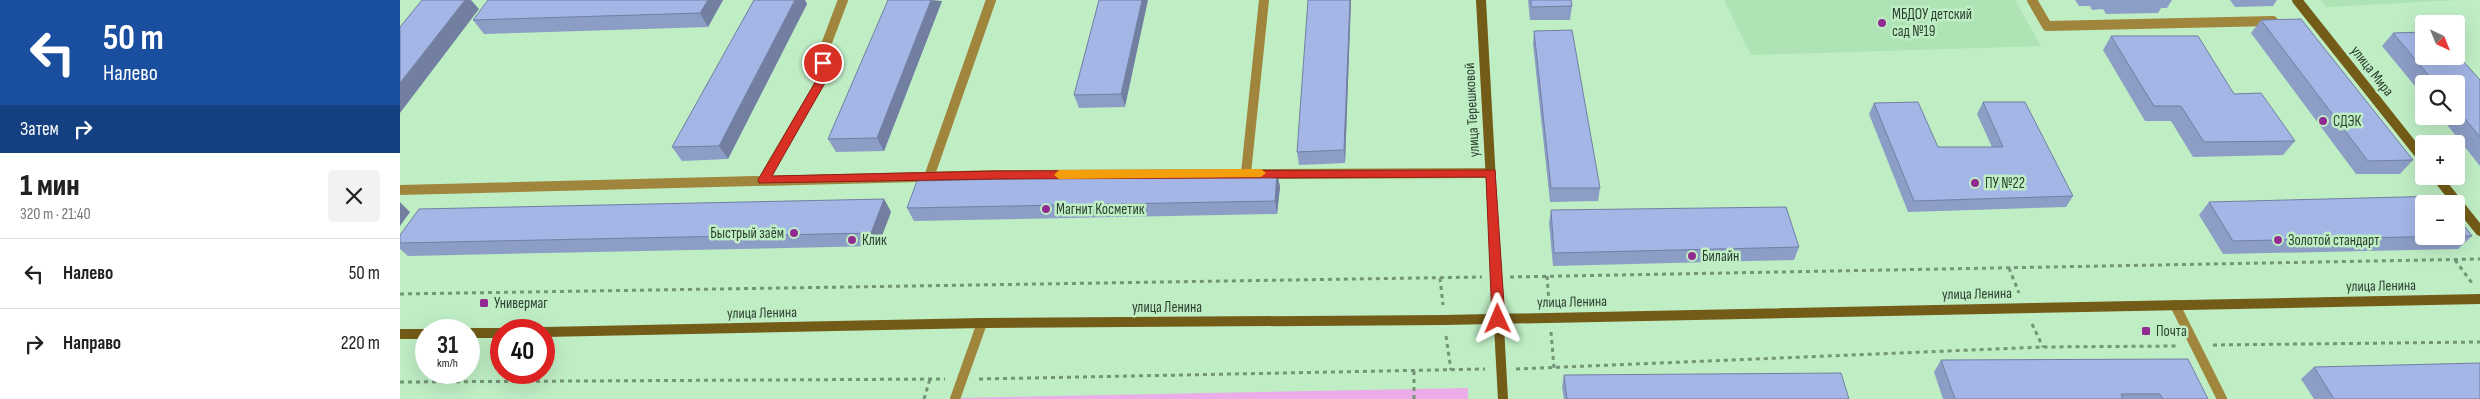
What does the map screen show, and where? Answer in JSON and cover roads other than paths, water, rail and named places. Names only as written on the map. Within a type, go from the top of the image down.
[{"type":"main road","name":"улица Терешковой","points":[[1481,0],[1504,399]]},
{"type":"main road","name":"улица Мира","points":[[2297,0],[2308,21],[2415,149]]},
{"type":"main road","points":[[2443,185],[2480,232]]},
{"type":"main road","name":"улица Ленина","points":[[555,332],[982,323],[1498,319],[2480,299]]},
{"type":"main road","points":[[400,334],[415,334]]},
{"type":"street","points":[[763,180],[821,81],[826,45],[843,0]]},
{"type":"street","points":[[929,176],[991,0]]},
{"type":"street","points":[[1246,173],[1264,0]]},
{"type":"street","points":[[2032,0],[2047,26],[2284,21]]},
{"type":"street","points":[[400,190],[929,176],[1491,173]]},
{"type":"street","points":[[2175,305],[2222,399]]},
{"type":"street","points":[[955,399],[982,323]]},
{"type":"place","name":"МБДОУ детский сад №19","points":[[1882,23]]},
{"type":"place","name":"СДЭК","points":[[2323,121]]},
{"type":"place","name":"ПУ №22","points":[[1975,183]]},
{"type":"place","name":"Магнит Косметик","points":[[1046,209]]},
{"type":"place","name":"Быстрый заём","points":[[794,233]]},
{"type":"place","name":"Клик","points":[[852,240]]},
{"type":"place","name":"Золотой стандарт","points":[[2278,240]]},
{"type":"place","name":"Билайн","points":[[1692,256]]},
{"type":"place","name":"Универмаг","points":[[484,303]]},
{"type":"place","name":"Почта","points":[[2146,331]]}]
